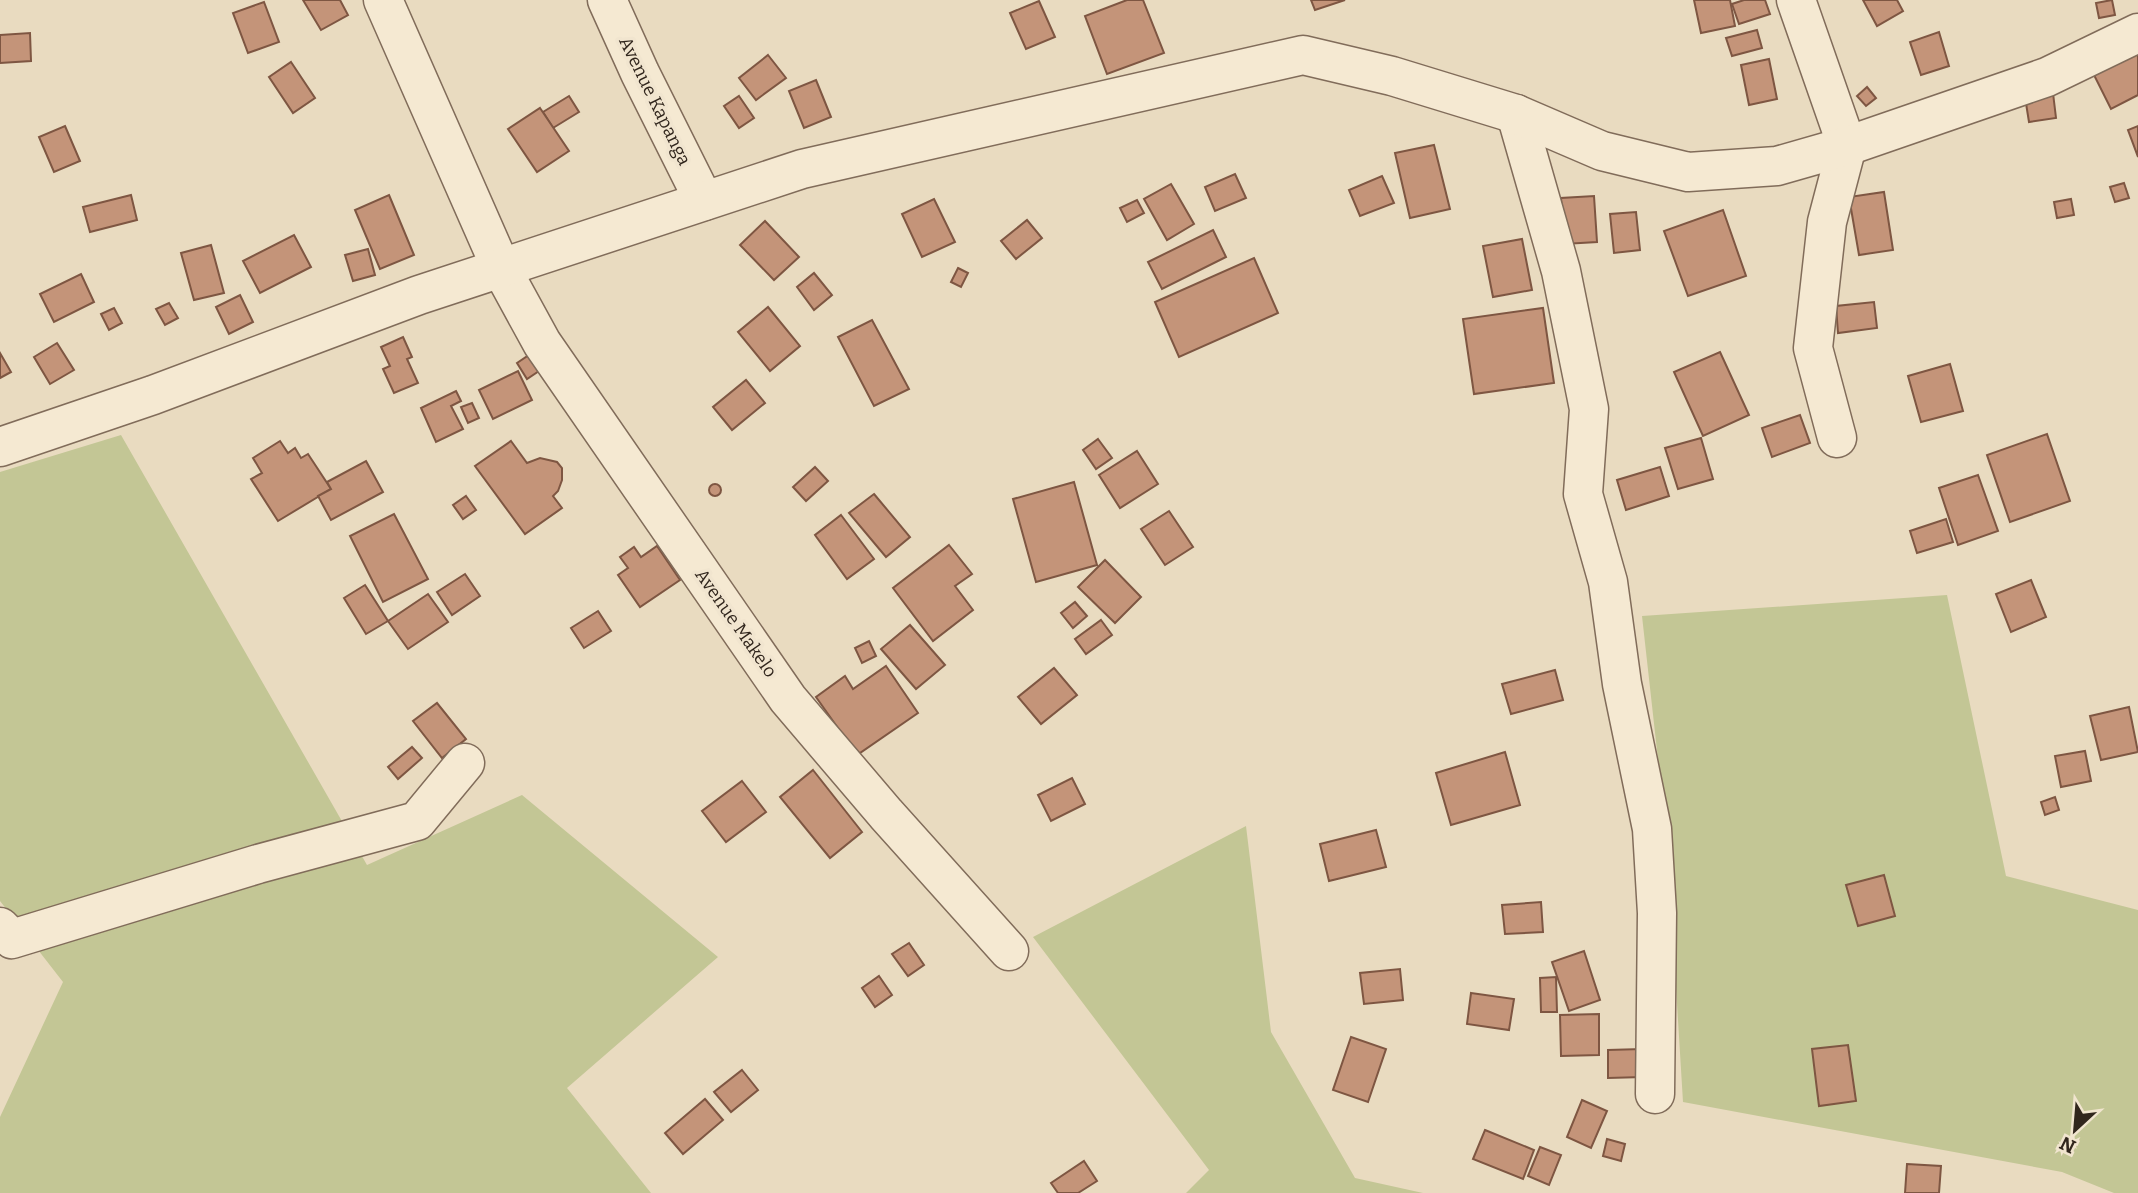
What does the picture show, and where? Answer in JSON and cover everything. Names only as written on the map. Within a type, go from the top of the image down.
[{"type":"street","name":"Avenue Makelo","points":[[383,0],[501,268],[542,343],[788,699],[886,814],[1009,951]]},
{"type":"street","name":"Avenue Kapanga","points":[[607,0],[704,201]]},
{"type":"street","points":[[1797,0],[1847,146],[1827,222],[1813,348],[1837,438]]},
{"type":"street","points":[[0,447],[153,395],[419,295],[802,169],[1303,55],[1392,76],[1516,114],[1602,151],[1688,172],[1777,166],[1847,146],[2047,77],[2138,33]]},
{"type":"street","points":[[1516,114],[1561,271],[1589,409],[1583,494],[1608,582],[1622,684],[1652,829],[1657,913],[1655,1094]]},
{"type":"street","points":[[6,933],[417,821],[465,763]]},
{"type":"green space","points":[[121,435],[367,865],[522,795],[718,957],[567,1088],[651,1193],[0,1193],[0,1117],[63,982],[0,901],[0,472]]},
{"type":"green space","points":[[1947,595],[2006,876],[2138,910],[2138,1193],[2114,1193],[2062,1172],[1683,1102],[1667,840],[1642,616]]},
{"type":"green space","points":[[1246,826],[1271,1032],[1355,1178],[1423,1193],[1186,1193],[1209,1170],[1033,937]]},
{"type":"building","points":[[303,0],[340,0],[348,15],[321,30]]},
{"type":"building","points":[[1127,0],[1143,0],[1164,53],[1107,74],[1085,16]]},
{"type":"building","points":[[1311,0],[1345,0],[1315,10]]},
{"type":"building","points":[[1694,0],[1730,0],[1735,26],[1701,33]]},
{"type":"building","points":[[1744,0],[1765,0],[1770,14],[1739,24],[1732,4]]},
{"type":"building","points":[[1863,0],[1897,0],[1903,11],[1877,26]]},
{"type":"building","points":[[2112,0],[2115,15],[2099,18],[2096,3]]},
{"type":"building","points":[[1039,1],[1055,37],[1026,49],[1010,13]]},
{"type":"building","points":[[264,2],[279,42],[248,53],[233,13]]},
{"type":"building","points":[[1757,30],[1762,48],[1732,56],[1726,38]]},
{"type":"building","points":[[1939,32],[1949,66],[1921,75],[1910,42]]},
{"type":"building","points":[[30,33],[31,61],[0,63],[0,35]]},
{"type":"building","points":[[2138,48],[2138,95],[2111,109],[2092,71]]},
{"type":"building","points":[[768,55],[786,78],[756,100],[739,78]]},
{"type":"building","points":[[1769,59],[1777,99],[1749,105],[1741,65]]},
{"type":"building","points":[[291,62],[315,98],[293,113],[269,77]]},
{"type":"building","points":[[816,80],[831,117],[804,128],[789,91]]},
{"type":"building","points":[[1867,87],[1876,98],[1866,106],[1857,96]]},
{"type":"building","points":[[2053,93],[2056,118],[2029,122],[2025,97]]},
{"type":"building","points":[[569,96],[579,112],[553,128],[543,112]]},
{"type":"building","points":[[739,96],[754,118],[739,128],[724,106]]},
{"type":"building","points":[[540,108],[569,151],[537,172],[508,129]]},
{"type":"building","points":[[65,126],[80,161],[54,172],[39,137]]},
{"type":"building","points":[[2138,126],[2138,157],[2128,130]]},
{"type":"building","points":[[1434,145],[1450,209],[1410,218],[1395,153]]},
{"type":"building","points":[[1235,174],[1246,198],[1215,211],[1205,187]]},
{"type":"building","points":[[1382,176],[1394,203],[1360,216],[1349,190]]},
{"type":"building","points":[[2124,183],[2129,198],[2115,202],[2110,187]]},
{"type":"building","points":[[1171,184],[1194,224],[1167,240],[1144,199]]},
{"type":"building","points":[[1884,192],[1893,250],[1859,255],[1849,197]]},
{"type":"building","points":[[131,195],[137,220],[90,232],[83,207]]},
{"type":"building","points":[[389,195],[414,255],[380,269],[355,210]]},
{"type":"building","points":[[1594,196],[1597,242],[1564,244],[1561,198]]},
{"type":"building","points":[[934,199],[955,242],[922,257],[902,214]]},
{"type":"building","points":[[2071,199],[2074,215],[2057,218],[2054,202]]},
{"type":"building","points":[[1137,200],[1144,213],[1127,222],[1120,208]]},
{"type":"building","points":[[1723,210],[1746,276],[1688,296],[1664,231]]},
{"type":"building","points":[[1636,212],[1640,250],[1614,253],[1610,214]]},
{"type":"building","points":[[1027,220],[1042,238],[1016,259],[1001,241]]},
{"type":"building","points":[[765,221],[799,257],[774,280],[740,245]]},
{"type":"building","points":[[1213,230],[1226,257],[1162,289],[1148,262]]},
{"type":"building","points":[[294,235],[311,267],[260,293],[243,261]]},
{"type":"building","points":[[1522,239],[1532,290],[1493,297],[1483,246]]},
{"type":"building","points":[[211,245],[224,293],[194,300],[181,253]]},
{"type":"building","points":[[368,249],[375,275],[353,281],[345,255]]},
{"type":"building","points":[[1254,258],[1278,313],[1179,357],[1155,302]]},
{"type":"building","points":[[958,268],[968,273],[961,287],[951,282]]},
{"type":"building","points":[[814,273],[832,295],[814,310],[797,287]]},
{"type":"building","points":[[81,274],[94,302],[54,322],[40,294]]},
{"type":"building","points":[[240,295],[253,322],[229,334],[216,307]]},
{"type":"building","points":[[1874,302],[1877,328],[1838,333],[1836,306]]},
{"type":"building","points":[[169,303],[178,318],[165,325],[156,309]]},
{"type":"building","points":[[768,307],[800,346],[770,371],[738,332]]},
{"type":"building","points":[[114,308],[122,323],[109,330],[101,314]]},
{"type":"building","points":[[1543,308],[1554,383],[1474,394],[1463,319]]},
{"type":"building","points":[[872,320],[909,389],[874,406],[838,337]]},
{"type":"building","points":[[403,337],[412,357],[407,359],[418,383],[394,393],[383,369],[390,366],[381,347]]},
{"type":"building","points":[[57,343],[74,370],[50,384],[34,357]]},
{"type":"building","points":[[1720,352],[1749,415],[1703,436],[1674,372]]},
{"type":"building","points":[[0,353],[11,372],[0,378]]},
{"type":"building","points":[[529,355],[539,371],[527,379],[517,363]]},
{"type":"building","points":[[1950,364],[1963,411],[1921,422],[1908,376]]},
{"type":"building","points":[[518,371],[532,400],[493,419],[479,390]]},
{"type":"building","points":[[746,380],[765,403],[732,430],[713,407]]},
{"type":"building","points":[[456,391],[461,401],[451,406],[463,429],[436,442],[421,408]]},
{"type":"building","points":[[472,403],[479,418],[468,423],[461,407]]},
{"type":"building","points":[[1800,415],[1810,443],[1772,457],[1762,428]]},
{"type":"building","points":[[2047,434],[2070,501],[2010,522],[1987,455]]},
{"type":"building","points":[[1701,438],[1713,479],[1678,489],[1665,448]]},
{"type":"building","points":[[1098,439],[1112,458],[1096,469],[1083,450]]},
{"type":"building","points":[[280,441],[288,453],[295,448],[301,458],[308,454],[331,489],[278,521],[251,479],[262,473],[253,458]]},
{"type":"building","points":[[511,441],[527,463],[540,458],[557,462],[562,468],[562,480],[553,496],[562,508],[525,534],[475,466]]},
{"type":"building","points":[[1137,451],[1158,484],[1120,508],[1099,475]]},
{"type":"building","points":[[366,461],[383,492],[331,520],[318,496],[331,489],[327,482]]},
{"type":"building","points":[[815,467],[828,481],[806,501],[793,487]]},
{"type":"building","points":[[1660,467],[1669,496],[1626,510],[1617,480]]},
{"type":"building","points":[[1978,475],[1998,531],[1958,545],[1939,488]]},
{"type":"building","points":[[1074,482],[1097,565],[1036,582],[1013,499]]},
{"type":"building","points":[[715,484],[721,490],[715,496],[709,490]]},
{"type":"building","points":[[874,494],[910,537],[886,557],[849,513]]},
{"type":"building","points":[[466,496],[476,510],[463,519],[453,505]]},
{"type":"building","points":[[1169,511],[1193,547],[1165,565],[1141,529]]},
{"type":"building","points":[[394,514],[428,579],[383,602],[350,536]]},
{"type":"building","points":[[841,515],[874,559],[847,579],[815,535]]},
{"type":"building","points":[[1946,519],[1953,542],[1917,553],[1910,531]]},
{"type":"building","points":[[949,545],[972,574],[955,586],[973,610],[933,641],[893,588]]},
{"type":"building","points":[[657,546],[680,580],[640,607],[618,575],[628,568],[620,557],[634,547],[641,557]]},
{"type":"building","points":[[1105,560],[1141,597],[1115,623],[1078,587]]},
{"type":"building","points":[[465,574],[480,596],[452,615],[437,592]]},
{"type":"building","points":[[2031,580],[2046,617],[2011,632],[1996,594]]},
{"type":"building","points":[[365,585],[388,621],[366,634],[344,598]]},
{"type":"building","points":[[428,594],[448,622],[408,649],[388,621]]},
{"type":"building","points":[[1075,602],[1087,616],[1073,628],[1061,613]]},
{"type":"building","points":[[598,611],[611,631],[584,648],[571,628]]},
{"type":"building","points":[[1101,620],[1112,635],[1086,654],[1075,639]]},
{"type":"building","points":[[910,625],[945,665],[916,689],[881,649]]},
{"type":"building","points":[[869,641],[876,656],[862,663],[855,648]]},
{"type":"building","points":[[886,666],[918,713],[857,755],[816,697],[845,676],[853,689]]},
{"type":"building","points":[[1054,668],[1077,695],[1041,724],[1018,697]]},
{"type":"building","points":[[1555,670],[1563,700],[1511,714],[1502,684]]},
{"type":"building","points":[[437,703],[466,739],[442,758],[413,721]]},
{"type":"building","points":[[2129,707],[2138,752],[2101,760],[2090,716]]},
{"type":"building","points":[[412,747],[422,758],[398,779],[388,767]]},
{"type":"building","points":[[2085,751],[2091,781],[2061,787],[2055,756]]},
{"type":"building","points":[[1505,752],[1520,805],[1451,825],[1436,773]]},
{"type":"building","points":[[813,770],[862,832],[830,858],[780,797]]},
{"type":"building","points":[[1072,778],[1085,804],[1051,821],[1038,795]]},
{"type":"building","points":[[742,781],[766,812],[726,842],[702,811]]},
{"type":"building","points":[[2055,797],[2059,810],[2045,815],[2041,802]]},
{"type":"building","points":[[1376,830],[1386,867],[1329,881],[1320,844]]},
{"type":"building","points":[[1884,875],[1895,916],[1858,926],[1846,885]]},
{"type":"building","points":[[1541,902],[1543,932],[1505,934],[1502,905]]},
{"type":"building","points":[[909,943],[924,965],[908,976],[892,954]]},
{"type":"building","points":[[1584,951],[1600,1000],[1569,1011],[1552,962]]},
{"type":"building","points":[[1400,969],[1403,1000],[1364,1004],[1360,973]]},
{"type":"building","points":[[879,976],[892,995],[875,1007],[862,988]]},
{"type":"building","points":[[1556,977],[1557,1012],[1541,1012],[1540,978]]},
{"type":"building","points":[[1471,993],[1514,999],[1509,1030],[1467,1024]]},
{"type":"building","points":[[1599,1014],[1599,1055],[1561,1056],[1560,1015]]},
{"type":"building","points":[[1351,1037],[1386,1049],[1368,1102],[1333,1090]]},
{"type":"building","points":[[1848,1045],[1856,1101],[1819,1106],[1812,1049]]},
{"type":"building","points":[[1642,1049],[1643,1077],[1608,1078],[1608,1050]]},
{"type":"building","points":[[742,1070],[758,1090],[731,1112],[714,1092]]},
{"type":"building","points":[[705,1099],[723,1120],[683,1154],[665,1133]]},
{"type":"building","points":[[1582,1100],[1607,1111],[1591,1148],[1567,1137]]},
{"type":"building","points":[[1485,1130],[1534,1150],[1523,1179],[1473,1159]]},
{"type":"building","points":[[1607,1139],[1625,1144],[1621,1161],[1603,1156]]},
{"type":"building","points":[[1540,1147],[1561,1155],[1549,1185],[1528,1176]]},
{"type":"building","points":[[1084,1161],[1097,1181],[1078,1193],[1058,1193],[1051,1183]]},
{"type":"building","points":[[1907,1164],[1941,1166],[1939,1193],[1905,1193]]}]
